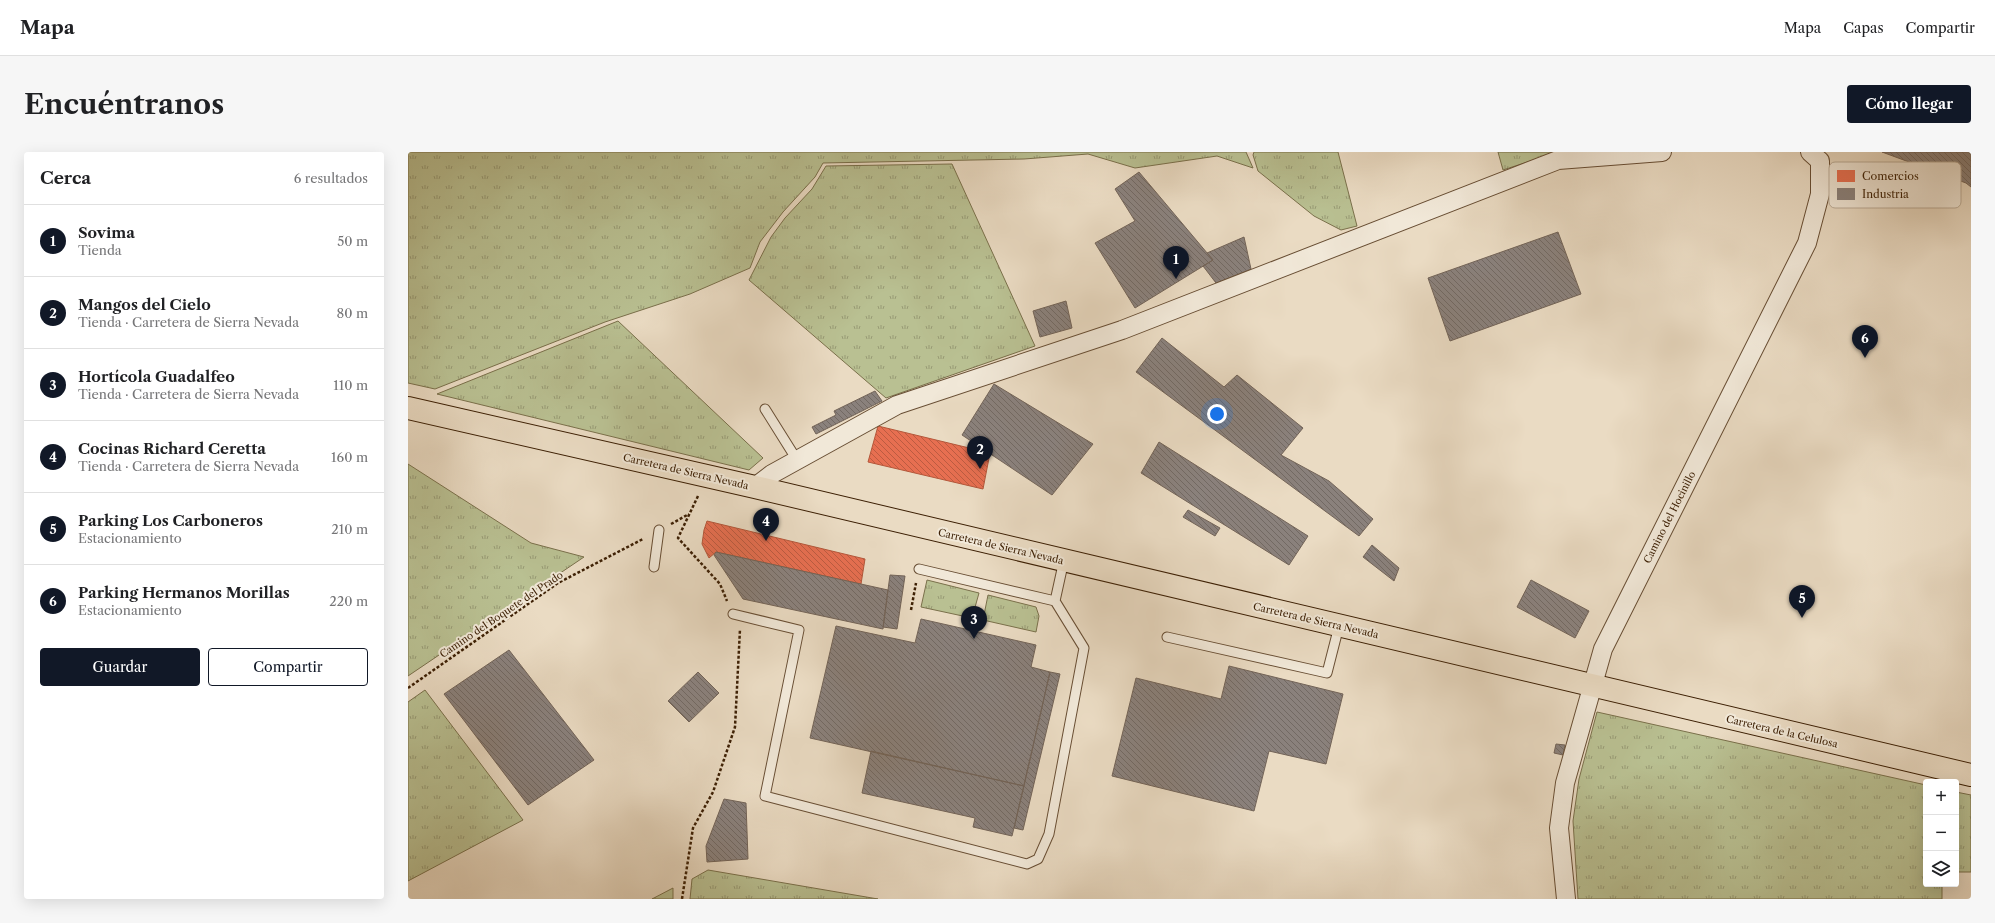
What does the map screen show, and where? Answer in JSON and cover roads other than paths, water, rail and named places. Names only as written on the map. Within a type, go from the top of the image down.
[{"type":"highway","name":"Carretera de Sierra Nevada","points":[[408,408],[755,487],[1594,686]]},
{"type":"highway","name":"Carretera de la Celulosa","points":[[1594,686],[1971,775]]},
{"type":"street","points":[[755,487],[772,474],[897,405],[1122,330],[1558,160],[1662,152]]},
{"type":"street","name":"Camino del Hocinillo","points":[[1566,899],[1559,828],[1565,783],[1594,686],[1603,649],[1807,243],[1820,194],[1820,161],[1810,152]]},
{"type":"lane","points":[[765,409],[797,460]]},
{"type":"lane","points":[[654,567],[659,530]]},
{"type":"lane","points":[[733,614],[799,630],[765,796],[1027,864],[1038,859],[1049,834],[1084,648],[1055,601],[1064,560]]},
{"type":"lane","points":[[919,569],[1055,601]]},
{"type":"lane","points":[[1167,637],[1327,673],[1339,626]]},
{"type":"place","name":"Sovima","points":[[1176,279]]},
{"type":"place","name":"Parking Hermanos Morillas","points":[[1865,358]]},
{"type":"place","name":"Mangos del Cielo","points":[[980,469]]},
{"type":"place","name":"Cocinas Richard Ceretta","points":[[766,541]]},
{"type":"place","name":"Parking Los Carboneros","points":[[1802,618]]},
{"type":"place","name":"Hortícola Guadalfeo","points":[[974,639]]}]
